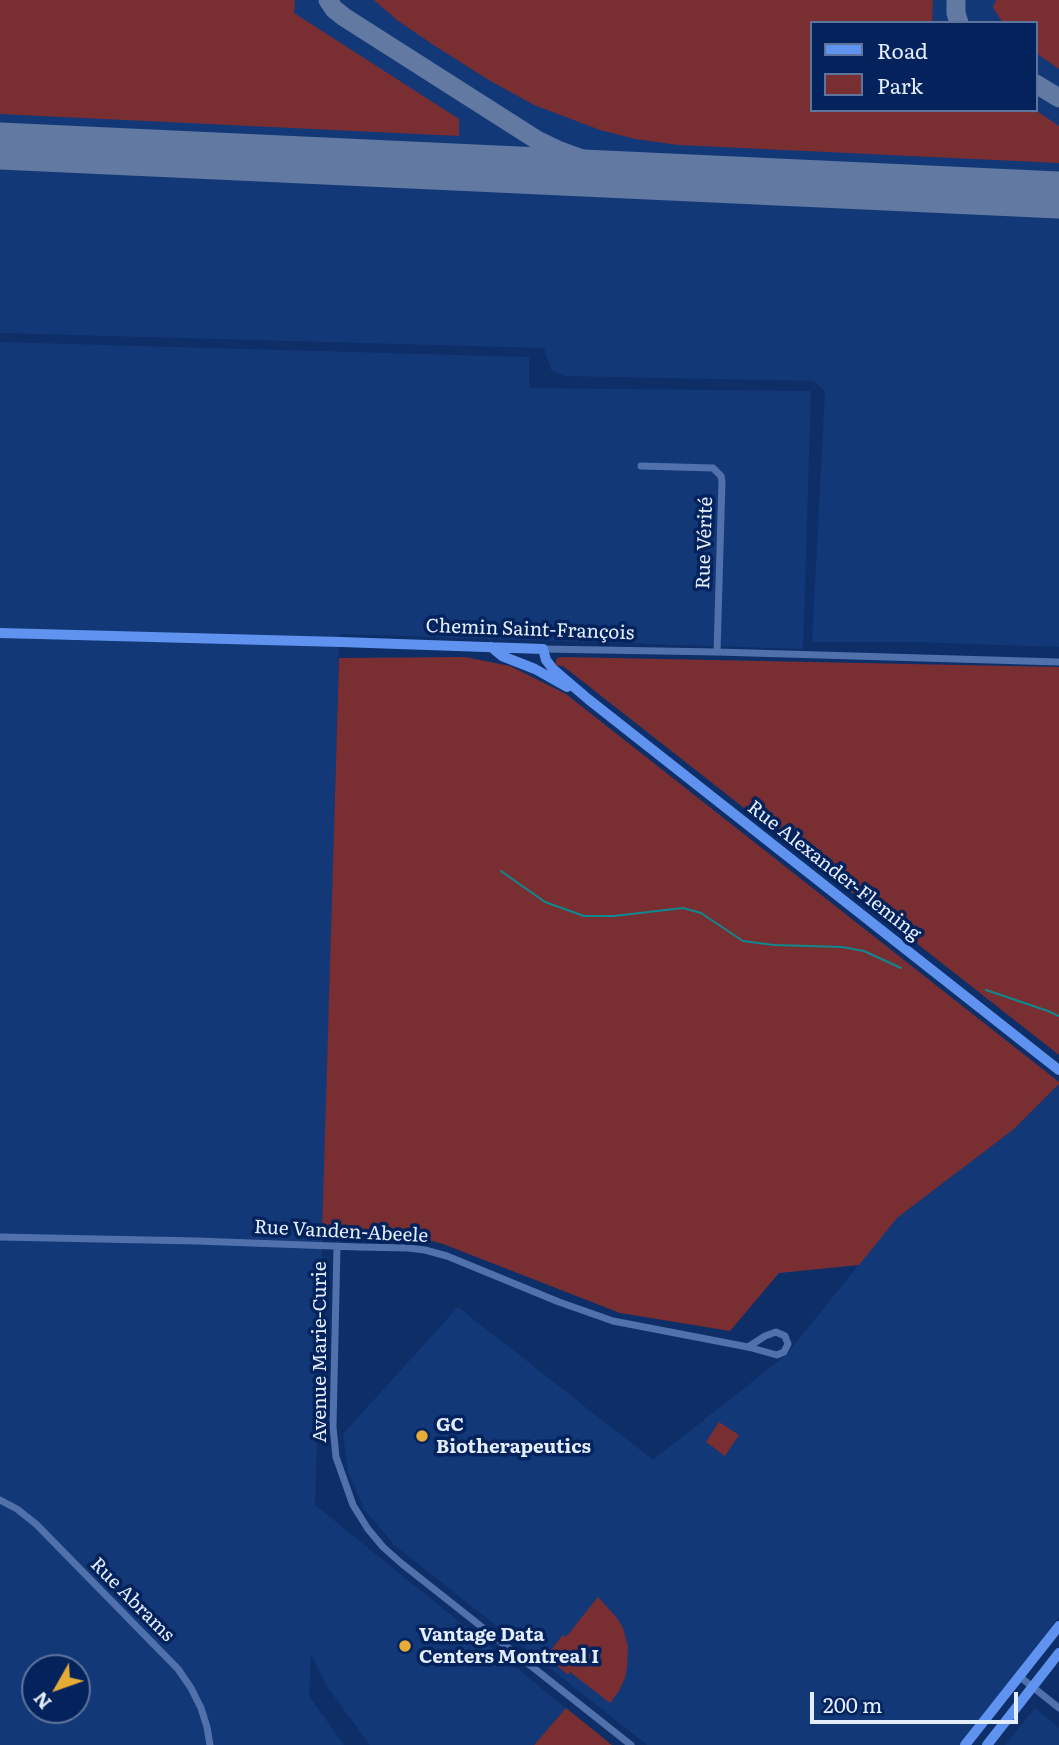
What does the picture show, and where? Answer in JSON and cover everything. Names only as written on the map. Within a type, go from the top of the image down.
[{"type":"street","name":"Rue Vérité","points":[[641,466],[713,468],[721,476],[717,652]]},
{"type":"street","name":"Chemin Saint-François","points":[[0,633],[1059,662]]},
{"type":"street","name":"Rue Alexander-Fleming","points":[[491,647],[502,656],[536,669],[588,699]]},
{"type":"street","name":"Rue Alexander-Fleming","points":[[542,649],[551,666],[588,699],[1059,1070]]},
{"type":"street","name":"Rue Vanden-Abeele","points":[[0,1237],[408,1248],[447,1256],[559,1303],[613,1321],[777,1355],[784,1352],[788,1344],[780,1332],[776,1332],[748,1348]]},
{"type":"street","name":"Avenue Marie-Curie","points":[[337,1246],[332,1427],[336,1457],[353,1505],[368,1529],[401,1563],[631,1745]]},
{"type":"street","name":"Rue Abrams","points":[[0,1500],[36,1524],[178,1669],[201,1709],[210,1745]]},
{"type":"street","points":[[965,1745],[1059,1626]]},
{"type":"street","points":[[987,1745],[1059,1653]]},
{"type":"street","points":[[1019,1676],[1059,1708]]},
{"type":"shaded area","points":[[0,0],[1059,0],[1059,647],[812,642],[825,391],[813,381],[564,376],[551,370],[544,348],[0,333]]},
{"type":"shaded area","points":[[0,342],[529,357],[529,388],[811,391],[803,649],[341,634],[315,1505],[566,1708],[534,1745],[370,1745],[328,1688],[311,1654],[309,1696],[344,1745],[0,1745]]},
{"type":"shaded area","points":[[1059,1084],[1059,1617],[960,1745],[647,1745],[394,1545],[364,1509],[348,1472],[343,1434],[458,1307],[653,1460],[786,1355],[897,1218],[1014,1129]]},
{"type":"shaded area","points":[[1035,1708],[1059,1728],[1059,1745],[1005,1745]]},
{"type":"green space","points":[[0,0],[295,0],[294,13],[459,119],[459,136],[0,114]]},
{"type":"green space","points":[[374,0],[933,0],[932,21],[810,21],[810,112],[1038,112],[1059,126],[1059,163],[678,145],[635,139],[600,130],[534,105],[487,79],[397,20]]},
{"type":"green space","points":[[996,0],[1059,0],[1059,69],[1038,54],[1038,21],[1002,21],[993,6]]},
{"type":"green space","points":[[465,657],[510,666],[566,694],[1059,1084],[1014,1129],[897,1218],[859,1265],[779,1273],[730,1331],[620,1313],[443,1244],[401,1233],[322,1234],[339,658]]},
{"type":"green space","points":[[557,658],[1059,667],[1059,1055],[563,666],[555,665]]},
{"type":"green space","points":[[719,1422],[739,1435],[725,1456],[706,1442]]},
{"type":"green space","points":[[598,1597],[623,1628],[628,1647],[625,1678],[610,1703],[553,1662],[550,1651],[563,1635],[566,1637]]},
{"type":"green space","points":[[566,1708],[612,1745],[534,1745]]},
{"type":"waterway","points":[[501,871],[545,902],[584,916],[614,916],[683,908],[701,913],[743,941],[774,945],[842,947],[864,951],[901,968]]},
{"type":"waterway","points":[[986,990],[1059,1016]]},
{"type":"taxiway","points":[[328,0],[344,17],[537,140],[601,166],[658,176]]},
{"type":"taxiway","points":[[956,0],[958,21]]},
{"type":"taxiway","points":[[1038,85],[1059,98]]},
{"type":"runway","points":[[0,146],[1059,195]]},
{"type":"place","name":"GC Biotherapeutics","points":[[422,1436]]},
{"type":"place","name":"Vantage Data Centers Montreal I","points":[[405,1646]]}]
